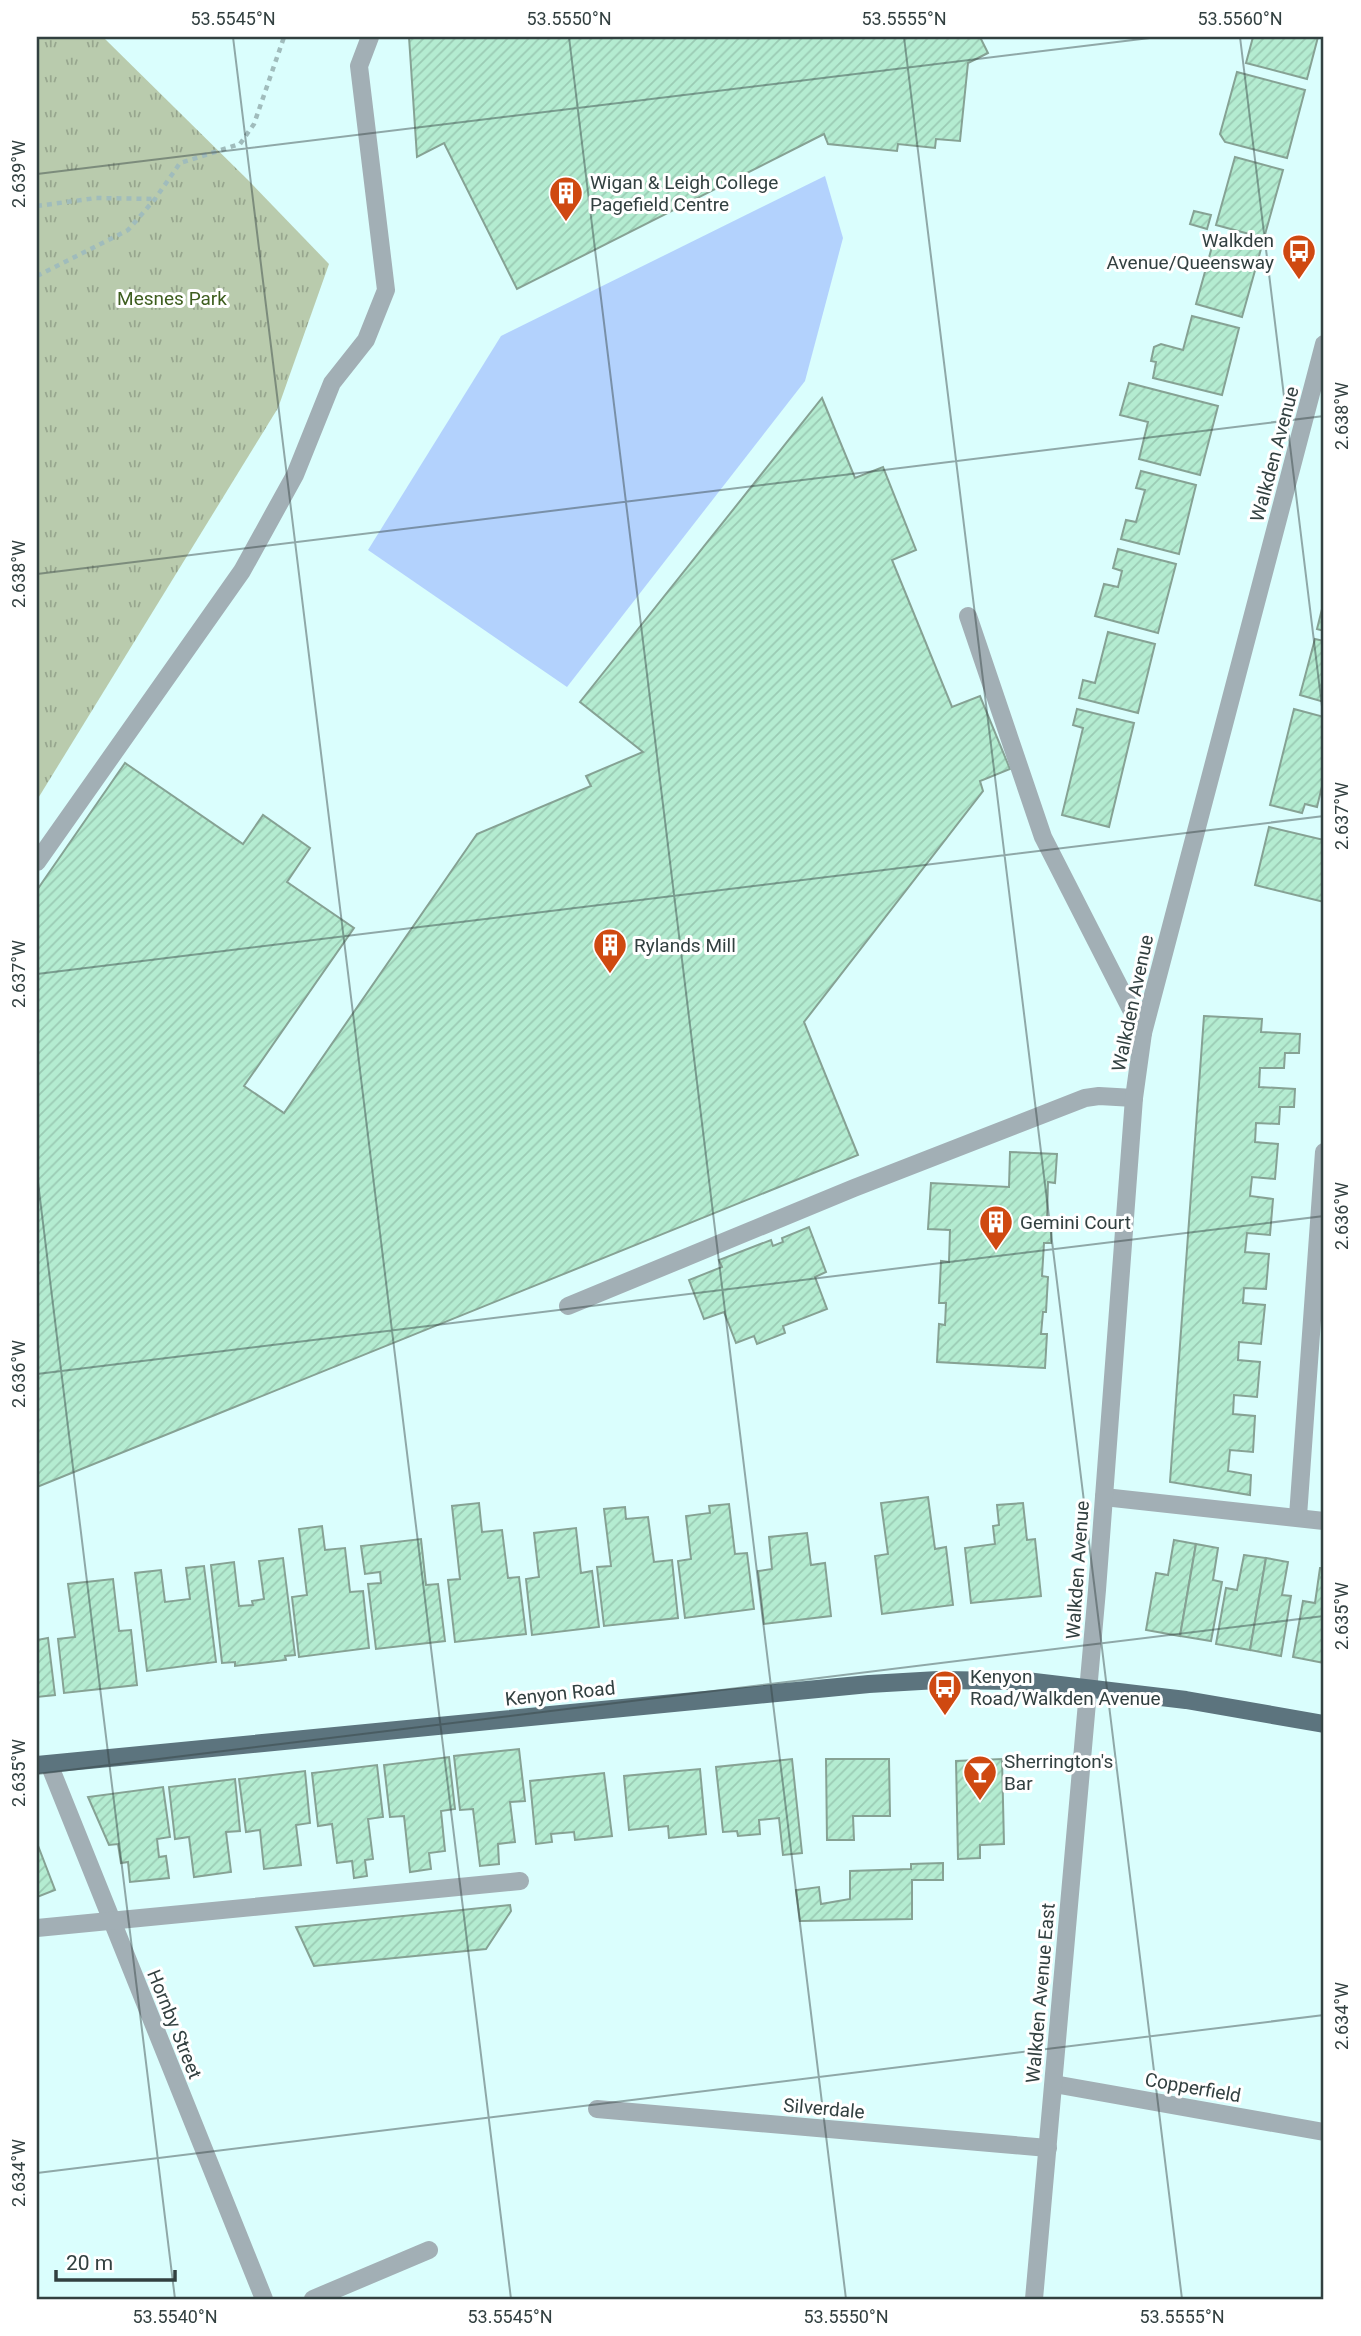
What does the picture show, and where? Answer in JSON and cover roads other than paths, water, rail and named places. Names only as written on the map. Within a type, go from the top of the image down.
[{"type":"main road","name":"Kenyon Road","points":[[43,1765],[870,1684],[938,1680],[1026,1681],[1186,1700],[1324,1724]]},
{"type":"street","points":[[37,862],[242,571],[295,475],[332,383],[366,340],[386,290],[359,66],[370,37]]},
{"type":"street","name":"Walkden Avenue","points":[[1088,1690],[1134,1098],[1143,1033],[1324,344]]},
{"type":"street","points":[[968,616],[1043,837],[1143,1033]]},
{"type":"street","points":[[568,1306],[854,1188],[1085,1098],[1134,1098]]},
{"type":"street","points":[[1298,1516],[1324,1152]]},
{"type":"street","points":[[1104,1497],[1298,1516],[1324,1521]]},
{"type":"street","name":"Walkden Avenue East","points":[[1034,2299],[1088,1690]]},
{"type":"street","name":"Hornby Street","points":[[43,1765],[111,1922],[264,2299]]},
{"type":"street","points":[[37,1928],[520,1881]]},
{"type":"street","name":"Copperfield","points":[[1054,2084],[1324,2132]]},
{"type":"street","name":"Silverdale","points":[[597,2109],[1048,2148]]},
{"type":"street","points":[[313,2299],[429,2250]]},
{"type":"water","points":[[825,176],[843,238],[805,381],[567,687],[368,550],[501,336]]},
{"type":"place","name":"Wigan & Leigh College Pagefield Centre","points":[[566,223]]},
{"type":"place","name":"Walkden Avenue/Queensway","points":[[1299,281]]},
{"type":"place","name":"Rylands Mill","points":[[610,975]]},
{"type":"place","name":"Gemini Court","points":[[996,1252]]},
{"type":"place","name":"Kenyon Road/Walkden Avenue","points":[[945,1717]]},
{"type":"place","name":"Sherrington's Bar","points":[[980,1802]]},
{"type":"park label","name":"Mesnes Park","points":[[172,298]]}]
